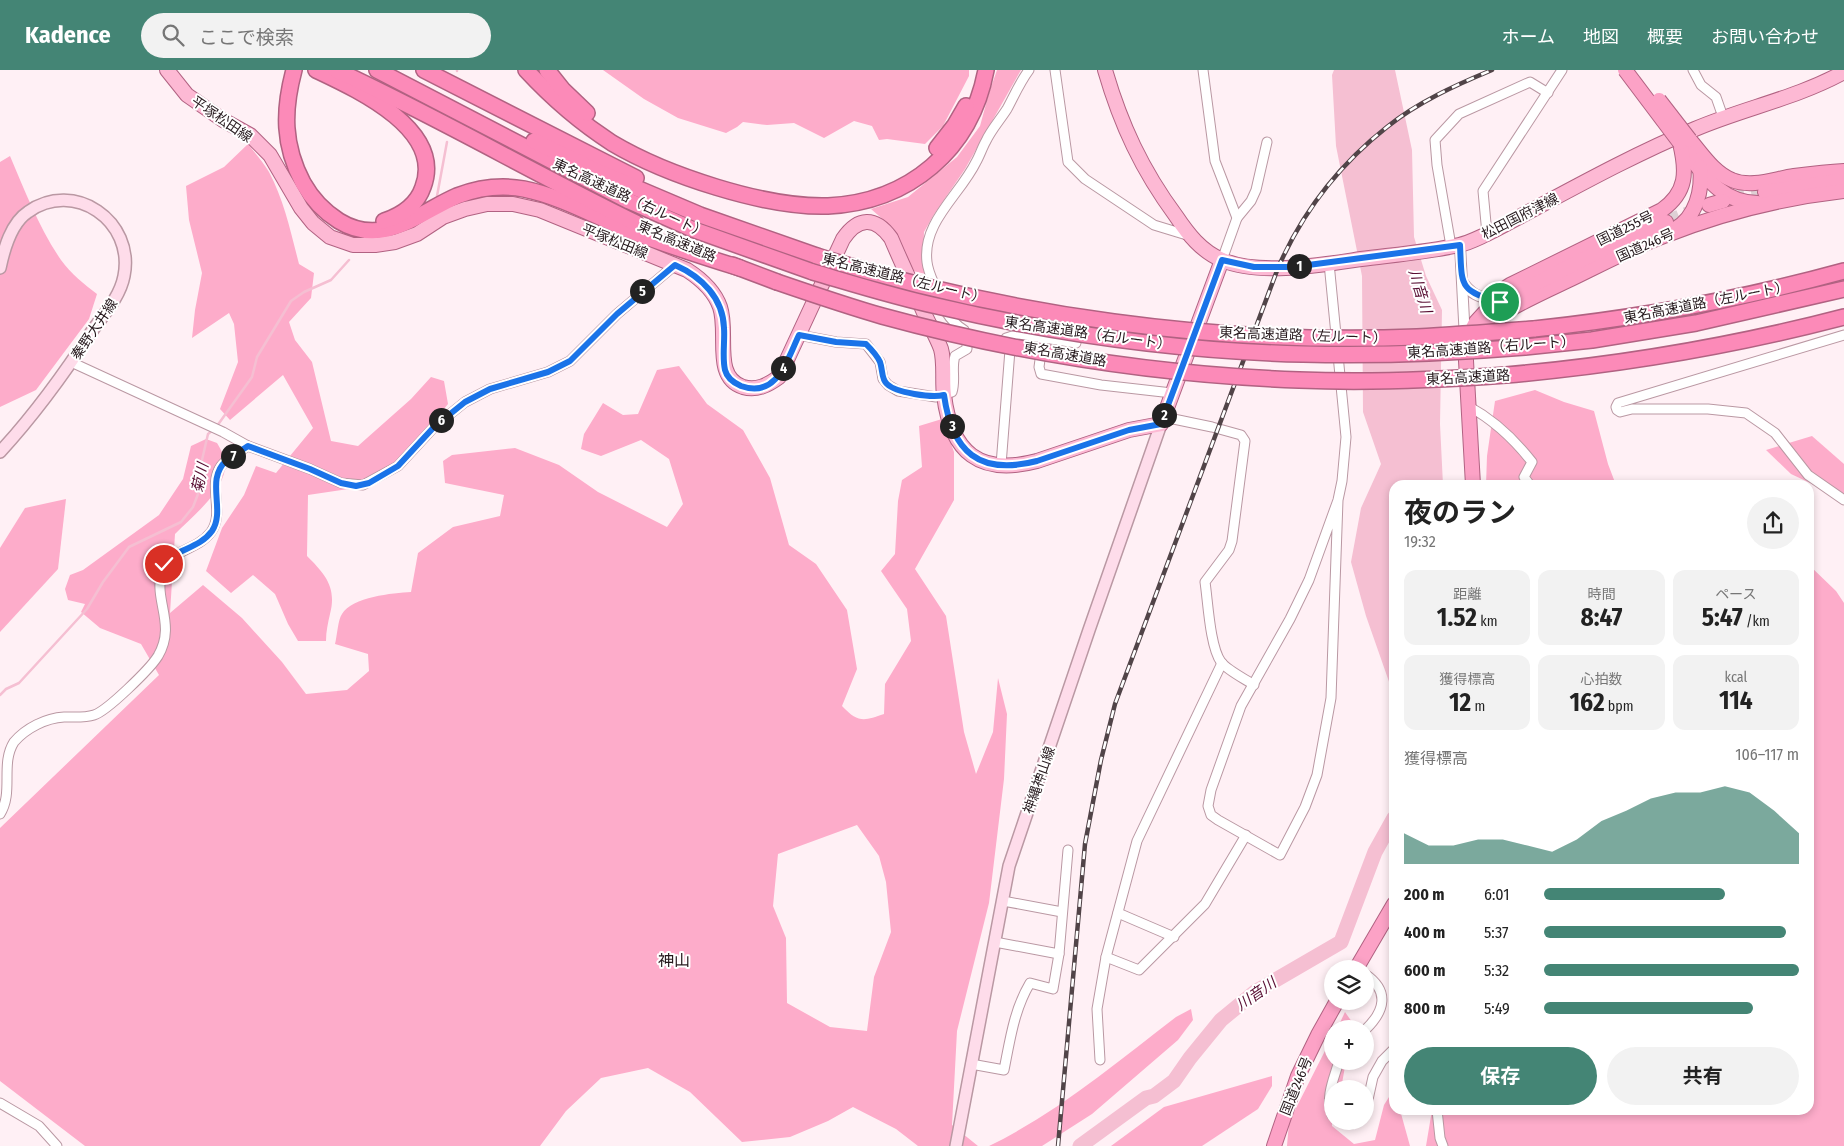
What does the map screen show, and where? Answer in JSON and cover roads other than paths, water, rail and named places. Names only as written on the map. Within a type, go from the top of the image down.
[{"type":"highway","points":[[297,77],[295,117],[298,146],[304,166],[316,189],[332,207],[352,219],[368,222],[385,221],[400,215],[411,206],[421,193],[427,177],[426,160],[419,145],[398,118],[381,104],[316,70]]},
{"type":"highway","name":"東名高速道路","points":[[336,70],[403,102],[613,212],[740,268],[880,315],[937,330],[1068,356],[1215,375],[1299,380],[1374,381],[1506,375],[1588,367],[1662,356],[1740,342],[1844,317]]},
{"type":"highway","name":"東名高速道路（右ルート）","points":[[377,70],[629,201],[692,229],[813,272],[916,301],[988,318],[1139,342],[1219,350],[1319,354],[1407,354],[1525,347],[1592,340],[1696,323],[1844,289]]},
{"type":"highway","name":"東名高速道路（左ルート）","points":[[384,70],[629,185],[700,215],[773,242],[882,275],[989,300],[1141,325],[1220,333],[1362,338],[1416,337],[1534,329],[1605,321],[1687,308],[1760,293],[1844,271]]},
{"type":"highway","points":[[424,70],[634,177],[773,242]]},
{"type":"highway","points":[[526,70],[590,128],[613,143],[667,169],[695,180],[755,196],[792,203],[827,206],[864,201],[900,189],[932,167],[949,151],[964,131],[975,110],[983,88],[986,70]]},
{"type":"highway","points":[[533,70],[558,100]]},
{"type":"highway","points":[[548,71],[573,100],[596,120],[619,135],[656,154],[699,171],[748,185],[794,193],[827,195],[861,192],[895,180],[911,171],[927,158],[941,144],[966,106],[976,70]]},
{"type":"highway","name":"国道255号","points":[[1625,70],[1685,142]]},
{"type":"highway","name":"国道255号","points":[[1494,300],[1510,285],[1662,210],[1677,197],[1684,176],[1683,157],[1685,142],[1636,70]]},
{"type":"highway","points":[[297,77],[287,100],[286,133],[296,170],[309,195],[326,213],[349,227],[367,231],[388,230],[405,224],[459,196],[480,189],[501,187],[524,189],[562,202],[666,245],[740,268]]},
{"type":"highway","points":[[1685,142],[1700,170],[1714,185],[1731,198],[1749,203],[1769,197]]},
{"type":"highway","points":[[1685,142],[1715,169],[1733,181],[1742,183],[1758,183],[1792,176],[1844,171]]},
{"type":"highway","name":"国道255号","points":[[1665,229],[1680,226],[1696,206],[1699,194],[1700,170]]},
{"type":"highway","name":"国道246号","points":[[1474,480],[1465,344],[1476,322],[1494,300],[1626,238],[1718,217],[1769,197],[1844,180]]},
{"type":"highway","name":"国道246号","points":[[1769,197],[1844,191]]},
{"type":"highway","points":[[1709,205],[1723,201]]},
{"type":"highway","name":"国道246号","points":[[1465,344],[1479,328],[1518,305],[1665,229]]},
{"type":"highway","points":[[1364,960],[1389,913]]},
{"type":"highway","name":"国道246号","points":[[1274,1146],[1298,1076],[1332,1010]]},
{"type":"main road","name":"平塚松田線","points":[[167,70],[186,95],[223,120],[250,135],[270,155],[301,208],[313,223],[330,237],[353,245],[375,245],[395,242],[417,234],[443,218],[465,208],[487,204],[513,204],[540,210],[675,265],[701,279],[710,289],[720,306],[724,326],[725,371],[730,379],[746,388],[758,388],[768,385],[779,377],[843,239],[851,228],[861,223],[872,222],[882,227],[891,238],[942,351],[946,410],[953,431],[960,444],[969,454],[980,460],[1001,465],[1031,463],[1129,430],[1162,421]]},
{"type":"main road","name":"松田国府津線","points":[[1105,70],[1126,133],[1157,190],[1190,236],[1202,248],[1222,260],[1254,267],[1278,268],[1333,263],[1450,247],[1487,234],[1664,142],[1723,117],[1823,83],[1844,72]]},
{"type":"main road","name":"秦野大井線","points":[[0,268],[5,246],[13,229],[27,212],[43,204],[64,200],[83,203],[98,210],[110,221],[119,233],[126,261],[119,291],[108,310],[50,393],[25,425],[0,452]]},
{"type":"main road","points":[[1162,421],[1222,260]]},
{"type":"main road","name":"神縄神山線","points":[[956,1146],[1009,866],[1162,421]]},
{"type":"street","points":[[967,349],[964,330],[956,326],[947,314],[928,268],[926,251],[928,239],[936,220],[976,164],[986,141],[1030,70]]},
{"type":"street","points":[[1055,70],[1068,162],[1085,179],[1154,225],[1190,236]]},
{"type":"street","points":[[1203,70],[1215,161],[1236,218]]},
{"type":"street","points":[[1487,234],[1483,191],[1562,70]]},
{"type":"street","points":[[1693,70],[1702,85],[1716,97],[1723,117]]},
{"type":"street","points":[[1494,300],[1474,295],[1468,290],[1462,280],[1450,247],[1437,165],[1436,140],[1459,114],[1530,82],[1548,93]]},
{"type":"street","points":[[1222,260],[1236,218],[1250,201],[1256,190],[1267,142]]},
{"type":"street","points":[[1333,263],[1346,437],[1342,481],[1338,500],[1309,580],[1290,619],[1241,706],[1211,790],[1208,806],[1212,815],[1280,855],[1297,824],[1317,774],[1331,698],[1338,500]]},
{"type":"street","points":[[71,362],[223,432],[248,446],[310,469],[341,483],[356,486],[369,483],[398,466],[434,427],[465,402],[490,389],[548,372],[570,361],[617,314],[675,265]]},
{"type":"street","points":[[1462,280],[1465,344]]},
{"type":"street","points":[[799,335],[836,342],[866,344],[880,362],[883,379],[888,385],[898,391],[936,397],[952,392],[954,385],[952,364],[955,356],[967,349],[1019,334],[1076,343]]},
{"type":"street","points":[[1844,335],[1771,356],[1681,386],[1618,403],[1616,410],[1620,412],[1658,409],[1708,410],[1746,413],[1775,433],[1808,475],[1844,500]]},
{"type":"street","points":[[1001,465],[1011,337]]},
{"type":"street","points":[[1043,338],[1039,367],[1041,374],[1172,393]]},
{"type":"street","points":[[1468,406],[1488,417],[1532,462],[1524,478],[1526,480]]},
{"type":"street","points":[[1162,421],[1212,427],[1241,435],[1245,441],[1232,540],[1229,550],[1206,582],[1211,625],[1216,650],[1222,663],[1254,685]]},
{"type":"street","points":[[0,814],[6,800],[4,765],[6,757],[15,741],[31,728],[52,718],[87,716],[102,711],[158,656],[166,633],[161,586],[164,564],[172,557],[196,545],[211,532],[216,521],[215,485],[219,468],[225,461],[248,446]]},
{"type":"street","points":[[1100,1060],[1097,1009],[1106,957],[1137,841],[1222,663]]},
{"type":"street","points":[[1106,957],[1140,970],[1205,904],[1246,835]]},
{"type":"street","points":[[971,1064],[1004,1070],[1013,1022],[1021,998],[1030,984],[1053,989],[1059,954],[1068,850]]},
{"type":"street","points":[[1003,900],[1062,912]]},
{"type":"street","points":[[1118,913],[1174,937]]},
{"type":"street","points":[[995,942],[1059,954]]},
{"type":"street","points":[[1374,980],[1380,988],[1382,997],[1378,1016],[1374,1020]]},
{"type":"street","points":[[1372,1080],[1382,1062],[1389,1054]]},
{"type":"street","points":[[0,1103],[39,1126],[56,1146]]},
{"type":"street","points":[[1438,1115],[1440,1138],[1443,1146]]},
{"type":"water","points":[[1334,70],[1395,70],[1412,150],[1414,237],[1426,276],[1442,310],[1440,424],[1443,480],[1389,480],[1389,682],[1366,616],[1351,562],[1361,508],[1381,464],[1363,412],[1362,276],[1336,146],[1332,75]]},
{"type":"waterway","name":"菊川","points":[[437,196],[447,142]]},
{"type":"waterway","name":"菊川","points":[[217,426],[252,377],[257,357],[291,301],[304,292],[331,280],[349,260]]},
{"type":"waterway","name":"菊川","points":[[0,695],[6,689],[19,683],[87,609],[103,582],[129,547],[181,522],[193,507],[198,494],[202,460],[208,434],[213,430]]},
{"type":"waterway","name":"川音川","points":[[1080,1146],[1146,1098],[1154,1096],[1174,1081],[1221,1020],[1255,992],[1341,942],[1375,852],[1389,827]]},
{"type":"tunnel","points":[[1731,199],[1765,192]]},
{"type":"tunnel","points":[[1666,222],[1709,205]]},
{"type":"railway","points":[[1058,1146],[1085,844],[1101,760],[1115,704],[1278,268],[1299,228],[1324,191],[1338,173],[1370,141],[1399,118],[1424,102],[1492,70]]},
{"type":"district","name":"神山","points":[[674,960]]}]
